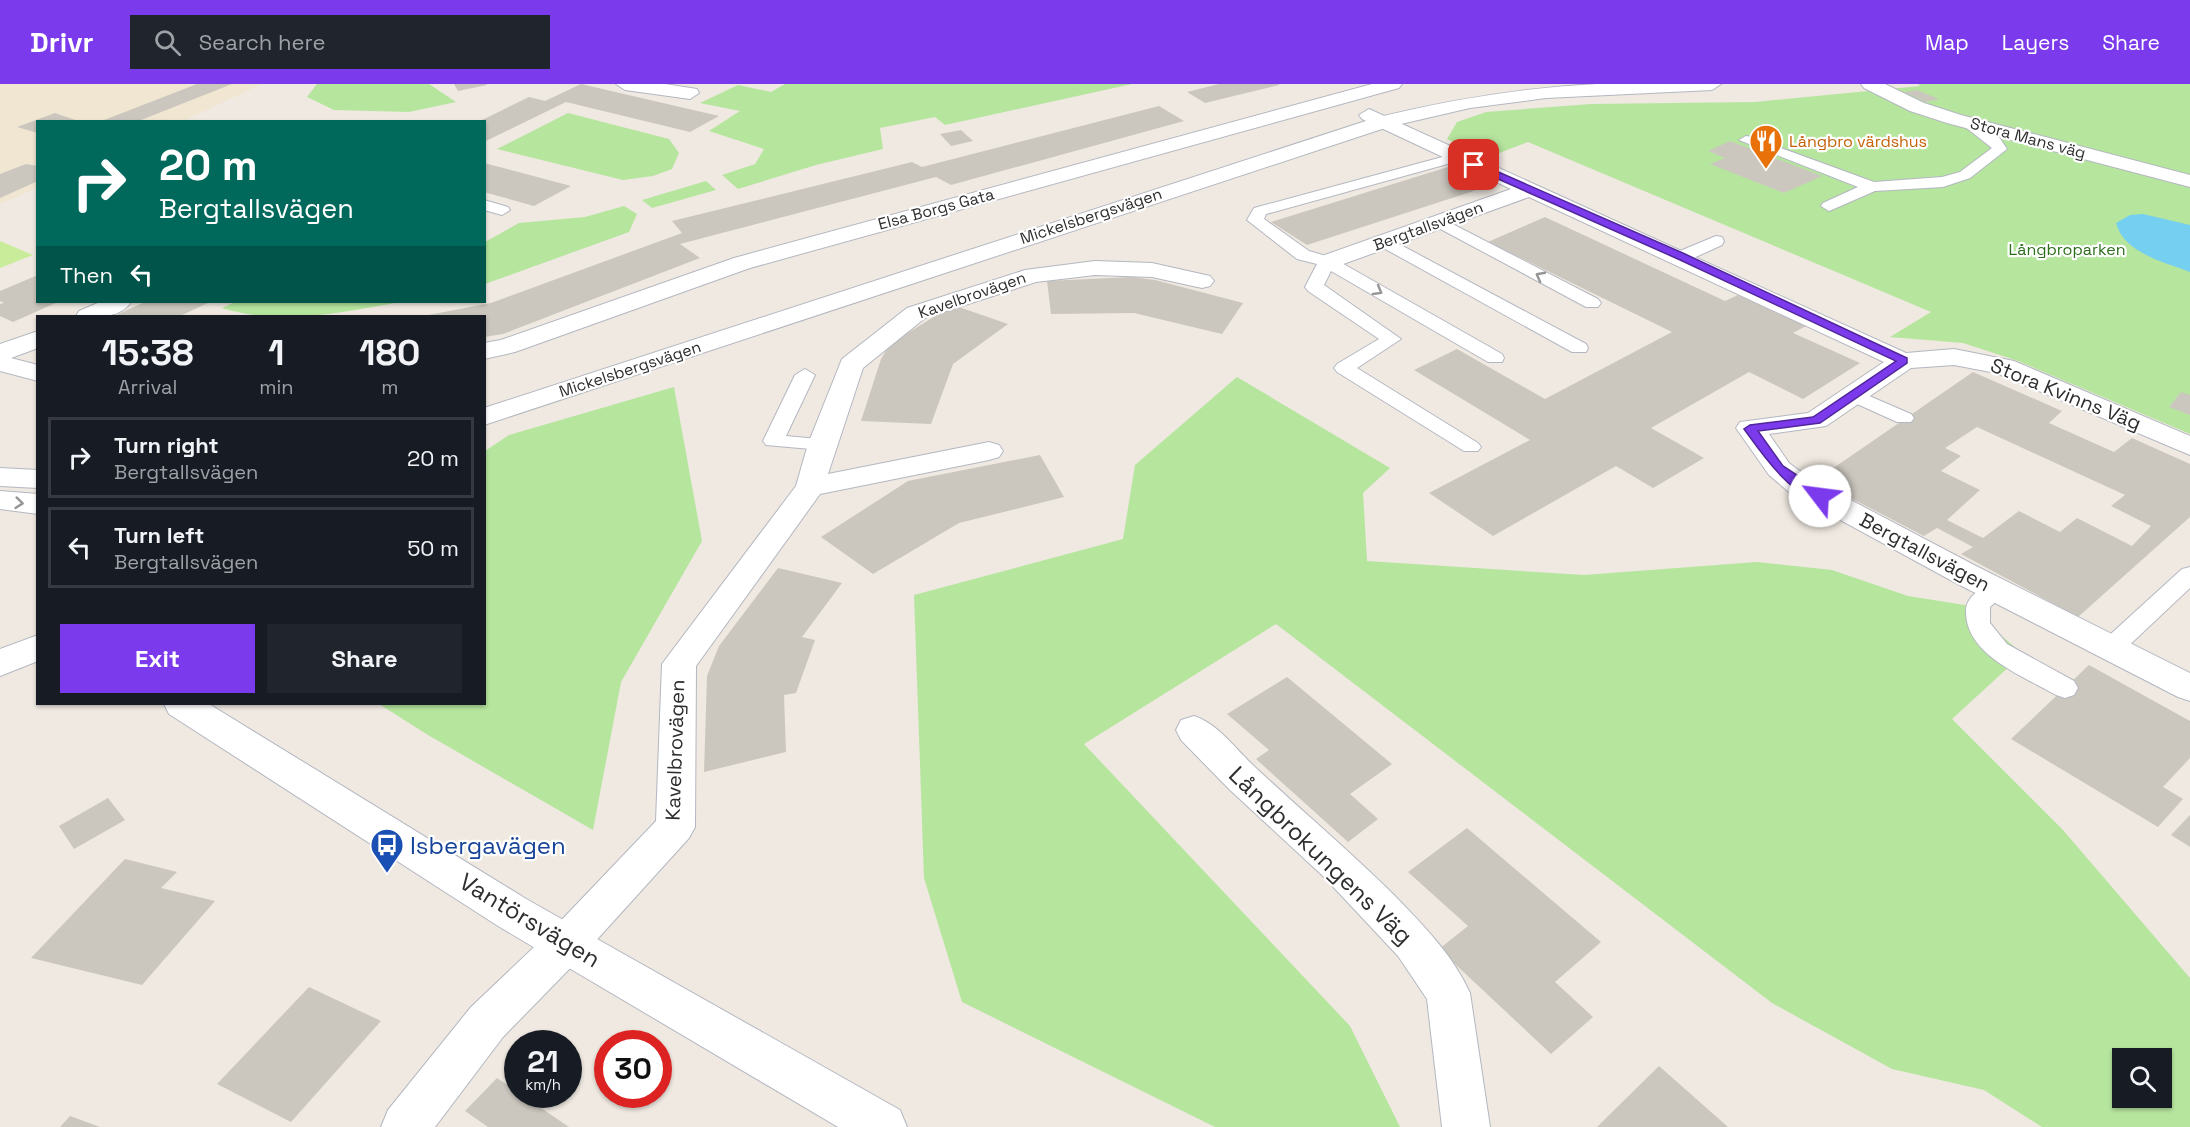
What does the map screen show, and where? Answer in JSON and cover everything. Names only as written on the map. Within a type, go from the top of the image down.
[{"type":"street","points":[[625,84],[690,93]]},
{"type":"street","name":"Elsa Borgs Gata","points":[[486,351],[506,347],[742,263],[1393,84]]},
{"type":"street","name":"Mickelsbergsvägen","points":[[486,399],[1376,118],[1470,102],[1537,87],[1712,84]]},
{"type":"street","name":"Stora Mans väg","points":[[1870,84],[1917,107],[1969,123],[2190,181]]},
{"type":"street","name":"Mickelsbergsvägen","points":[[486,416],[1376,118]]},
{"type":"street","name":"Bergtallsvägen","points":[[1376,118],[1528,190],[1681,256],[1903,361]]},
{"type":"street","name":"Bergtallsvägen","points":[[1327,262],[1528,190]]},
{"type":"street","name":"Kavelbrovägen","points":[[567,943],[675,827],[679,664],[810,487],[822,444],[851,365],[916,312],[1033,275],[1095,268],[1152,270],[1202,281]]},
{"type":"street","points":[[90,315],[117,303]]},
{"type":"street","points":[[0,353],[36,340]]},
{"type":"street","name":"Stora Kvinns Väg","points":[[1903,361],[1940,354],[1974,357],[2004,367],[2190,446]]},
{"type":"street","name":"Bergtallsvägen","points":[[1903,361],[1816,420],[1750,429],[1779,469],[1799,485],[1997,590],[2190,688]]},
{"type":"street","points":[[0,363],[36,372]]},
{"type":"street","points":[[810,487],[989,451]]},
{"type":"street","points":[[0,477],[36,479]]},
{"type":"street","points":[[0,500],[36,504]]},
{"type":"street","points":[[0,663],[36,648]]},
{"type":"street","name":"Vantörsvägen","points":[[184,705],[513,913],[883,1127]]},
{"type":"street","name":"Långbrokungens Väg","points":[[1194,730],[1243,779],[1337,864],[1413,943],[1448,993],[1466,1127]]},
{"type":"street","points":[[405,1127],[486,1022],[567,943]]},
{"type":"lane","points":[[1829,206],[1872,187],[1943,182],[1965,175],[2000,149],[1994,140],[1969,123]]},
{"type":"lane","points":[[1746,140],[1872,187]]},
{"type":"lane","points":[[1456,157],[1260,211],[1255,220],[1303,255],[1327,262],[1495,358]]},
{"type":"lane","points":[[486,206],[502,210]]},
{"type":"lane","points":[[1439,222],[1592,303]]},
{"type":"lane","points":[[1681,256],[1716,241]]},
{"type":"lane","points":[[1384,242],[1579,348]]},
{"type":"lane","points":[[1327,262],[1314,287],[1392,339],[1344,368],[1471,447]]},
{"type":"lane","points":[[806,375],[772,441],[822,444]]},
{"type":"lane","points":[[1853,395],[1905,418]]},
{"type":"lane","points":[[2112,647],[2190,574]]},
{"type":"lane","points":[[1997,590],[1978,604],[1978,625],[1998,650],[2065,688]]},
{"type":"shaded area","points":[[0,84],[262,84],[185,120],[36,120],[36,188],[0,204]]},
{"type":"green space","points":[[317,84],[429,84],[456,102],[409,112],[334,110],[307,97]]},
{"type":"green space","points":[[785,84],[1132,84],[945,125],[935,117],[880,128],[883,149],[816,165],[738,189],[722,175],[755,164],[764,149],[709,131],[740,111],[700,103],[738,85],[771,92]]},
{"type":"green space","name":"Långbroparken","points":[[1918,84],[2190,84],[2190,434],[2018,361],[1963,343],[1890,337],[1931,312],[1528,142],[1486,158],[1447,139],[1457,122],[1486,112],[1591,104],[1755,102],[1920,86]]},
{"type":"green space","points":[[568,113],[669,139],[679,153],[672,169],[653,176],[623,180],[497,149]]},
{"type":"green space","points":[[706,181],[716,190],[652,208],[642,200]]},
{"type":"green space","points":[[624,206],[637,214],[629,232],[486,284],[486,241],[519,223],[585,217]]},
{"type":"green space","points":[[0,241],[33,255],[0,268]]},
{"type":"green space","points":[[233,303],[394,303],[318,315],[259,315],[222,308]]},
{"type":"green space","points":[[1237,377],[1390,468],[1363,493],[1367,561],[1584,575],[1757,562],[1832,570],[1908,596],[1965,605],[2023,654],[1952,719],[2063,830],[2190,978],[2190,1127],[2042,1127],[1984,1090],[1892,1069],[1772,1003],[1276,624],[1084,744],[1350,1026],[1400,1127],[1215,1127],[962,1002],[924,878],[914,595],[1123,539],[1135,465]]},
{"type":"green space","points":[[674,387],[702,541],[621,682],[593,830],[428,735],[381,705],[486,705],[486,450],[509,435]]},
{"type":"water","points":[[2143,214],[2190,225],[2190,272],[2146,255],[2127,242],[2116,223],[2130,215]]},
{"type":"building","points":[[197,84],[232,84],[141,120],[104,120]]},
{"type":"building","points":[[454,84],[486,84],[487,85],[458,91]]},
{"type":"building","points":[[581,84],[719,116],[690,132],[566,102],[486,141],[486,120],[482,120],[529,97],[545,101]]},
{"type":"building","points":[[1219,84],[1279,85],[1205,103],[1187,92]]},
{"type":"building","points":[[1917,90],[1939,99],[1926,102],[1904,92]]},
{"type":"building","points":[[1159,106],[1184,121],[951,185],[936,177],[680,244],[700,258],[503,334],[486,337],[486,315],[428,315],[491,303],[682,233],[672,221],[912,162],[922,167]]},
{"type":"building","points":[[55,113],[75,120],[36,120]]},
{"type":"building","points":[[36,120],[36,132],[17,127]]},
{"type":"building","points":[[961,130],[973,141],[951,146],[940,134]]},
{"type":"building","name":"Långbro värdshus","points":[[1730,141],[1822,176],[1784,193],[1710,164],[1725,158],[1708,151]]},
{"type":"building","points":[[26,164],[36,166],[36,182],[0,198],[0,174]]},
{"type":"building","points":[[486,164],[571,186],[534,206],[486,193]]},
{"type":"building","points":[[1451,166],[1489,186],[1307,245],[1271,222]]},
{"type":"building","points":[[1545,217],[1725,301],[1738,295],[1806,326],[1793,333],[1860,363],[1803,399],[1749,372],[1651,428],[1704,458],[1653,488],[1616,466],[1493,536],[1429,493],[1530,440],[1414,370],[1457,349],[1545,399],[1672,332],[1488,242]]},
{"type":"building","points":[[36,276],[36,303],[56,303],[13,322],[0,316],[0,304],[4,303],[0,301],[0,291]]},
{"type":"building","points":[[1132,277],[1155,280],[1243,303],[1222,334],[1134,313],[1051,314],[1047,281]]},
{"type":"building","points":[[143,303],[208,303],[182,315],[116,315]]},
{"type":"building","points":[[953,305],[1008,324],[953,364],[931,424],[861,421],[881,359],[890,344]]},
{"type":"building","points":[[1973,372],[2062,411],[2049,423],[2114,452],[2132,438],[2190,464],[2190,517],[2078,617],[1961,554],[1973,547],[1937,528],[1924,536],[1816,480]],"holes":[[[1977,427],[2125,495],[2111,506],[2151,526],[2132,546],[2077,518],[2060,532],[2019,511],[1983,538],[1947,520],[1980,490],[1941,471],[1961,456],[1945,448]]]},
{"type":"building","points":[[2181,392],[2190,395],[2190,415],[2169,407]]},
{"type":"building","points":[[1040,455],[1064,497],[959,523],[873,574],[821,537],[908,481]]},
{"type":"building","points":[[778,568],[842,583],[802,637],[815,640],[796,693],[784,695],[786,752],[704,772],[707,676],[719,646]]},
{"type":"building","points":[[2089,665],[2190,721],[2190,758],[2163,787],[2183,799],[2158,827],[2011,739]]},
{"type":"building","points":[[1287,677],[1392,764],[1350,794],[1378,819],[1348,842],[1256,759],[1269,750],[1227,714]]},
{"type":"building","points":[[108,798],[125,820],[74,849],[59,826]]},
{"type":"building","points":[[2190,815],[2190,847],[2171,835]]},
{"type":"building","points":[[1467,828],[1601,942],[1555,982],[1593,1017],[1551,1054],[1439,949],[1468,926],[1408,872]]},
{"type":"building","points":[[125,859],[177,872],[161,888],[215,901],[142,985],[31,958]]},
{"type":"building","points":[[309,987],[381,1021],[291,1122],[217,1084]]},
{"type":"building","points":[[1659,1066],[1728,1127],[1597,1127]]},
{"type":"building","points":[[497,1078],[504,1083],[504,1108],[541,1108],[569,1127],[488,1127],[465,1111]]},
{"type":"building","points":[[70,1116],[100,1127],[60,1127]]},
{"type":"place","name":"Långbro värdshus","points":[[1766,170]]},
{"type":"place","name":"Isbergavägen","points":[[387,874]]},
{"type":"route","points":[[1474,165],[1681,256],[1903,361],[1816,420],[1750,429],[1779,469],[1799,485],[1820,496]]}]
